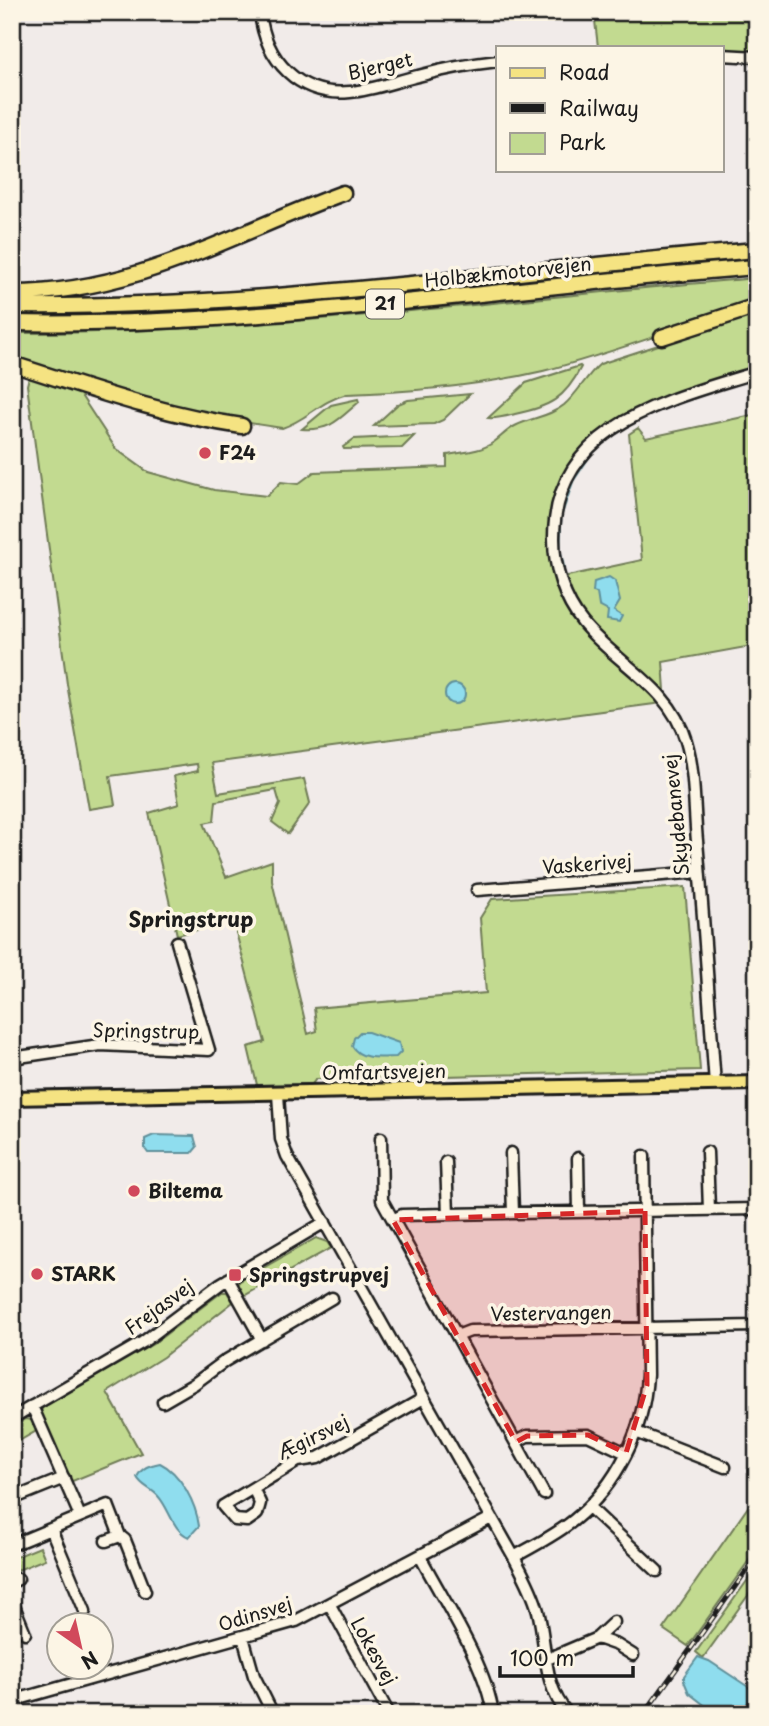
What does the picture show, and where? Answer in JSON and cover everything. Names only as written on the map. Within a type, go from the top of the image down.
[{"type":"highway","points":[[12,293],[78,287],[125,278],[186,258],[301,208],[343,193]]},
{"type":"highway","name":"Holbækmotorvejen","points":[[12,306],[91,306],[239,299],[368,289],[757,250]]},
{"type":"highway","name":"Holbækmotorvejen","points":[[12,323],[118,322],[243,316],[757,267]]},
{"type":"highway","points":[[662,337],[757,306]]},
{"type":"highway","points":[[12,364],[156,409],[242,426]]},
{"type":"main road","name":"Omfartsvejen","points":[[12,1098],[757,1083]]},
{"type":"street","name":"Bjerget","points":[[260,12],[261,25],[270,52],[282,67],[296,79],[324,91],[350,92],[496,61]]},
{"type":"street","points":[[724,55],[757,57]]},
{"type":"street","name":"Skydebanevej","points":[[715,1084],[689,752],[674,714],[654,688],[577,616],[559,576],[554,549],[554,528],[561,495],[574,468],[605,433],[642,411],[757,372]]},
{"type":"street","name":"Vaskerivej","points":[[477,890],[699,873]]},
{"type":"street","name":"Springstrup","points":[[12,1058],[100,1045],[209,1050],[177,942]]},
{"type":"street","points":[[278,1094],[284,1149],[514,1557],[537,1605],[553,1693],[568,1714]]},
{"type":"street","points":[[381,1138],[382,1200],[544,1494]]},
{"type":"street","points":[[511,1153],[513,1213]]},
{"type":"street","points":[[708,1153],[709,1210]]},
{"type":"street","points":[[514,1557],[552,1535],[589,1507],[613,1478],[636,1432],[647,1385],[644,1156]]},
{"type":"street","points":[[578,1158],[579,1211]]},
{"type":"street","points":[[446,1162],[448,1214]]},
{"type":"street","points":[[393,1220],[402,1215],[757,1209]]},
{"type":"street","name":"Frejasvej","points":[[12,1418],[153,1335],[191,1304],[228,1279],[325,1222]]},
{"type":"street","points":[[228,1279],[262,1340]]},
{"type":"street","points":[[163,1402],[332,1297]]},
{"type":"street","name":"Vestervangen","points":[[457,1336],[470,1331],[757,1326]]},
{"type":"street","name":"Ægirsvej","points":[[253,1488],[298,1461],[318,1458],[424,1398]]},
{"type":"street","points":[[32,1406],[80,1516]]},
{"type":"street","points":[[636,1432],[725,1467]]},
{"type":"street","points":[[516,1442],[527,1436],[588,1435],[626,1453]]},
{"type":"street","points":[[12,1499],[64,1478]]},
{"type":"street","points":[[12,1545],[108,1505],[120,1536],[125,1539],[145,1591]]},
{"type":"street","points":[[589,1507],[657,1571]]},
{"type":"street","name":"Odinsvej","points":[[12,1701],[288,1624],[330,1605],[491,1518]]},
{"type":"street","points":[[51,1529],[85,1610]]},
{"type":"street","points":[[106,1541],[120,1536]]},
{"type":"street","points":[[420,1556],[479,1666],[489,1691],[493,1714]]},
{"type":"street","points":[[12,1601],[25,1633]]},
{"type":"street","name":"Lokesvej","points":[[330,1605],[389,1714]]},
{"type":"street","points":[[545,1660],[597,1637],[614,1622]]},
{"type":"street","points":[[243,1637],[254,1676],[273,1714]]},
{"type":"street","points":[[597,1637],[633,1654]]},
{"type":"highlighted area","points":[[645,1211],[647,1385],[626,1453],[588,1435],[527,1436],[516,1442],[393,1220]]},
{"type":"green space","points":[[594,12],[757,12],[757,52],[724,49],[724,46],[598,46]]},
{"type":"green space","points":[[757,278],[757,303],[597,356],[494,381],[421,390],[347,394],[329,401],[282,428],[204,416],[12,361],[12,333],[199,328]]},
{"type":"green space","points":[[757,313],[757,369],[665,399],[626,415],[609,426],[592,442],[553,516],[566,602],[662,703],[212,763],[218,793],[304,779],[310,803],[288,834],[272,822],[280,804],[276,790],[216,801],[214,821],[204,823],[226,877],[272,861],[272,881],[308,1034],[317,1031],[314,1008],[486,993],[480,918],[492,899],[685,887],[700,1070],[316,1079],[312,1084],[257,1085],[248,1047],[265,1042],[233,921],[177,935],[149,813],[179,804],[174,776],[198,771],[197,764],[110,776],[115,805],[89,809],[67,684],[27,385],[29,377],[80,394],[116,449],[148,472],[214,490],[267,496],[281,482],[298,484],[314,472],[447,467],[447,455],[483,448],[509,429],[558,409],[600,364]]},
{"type":"green space","points":[[580,366],[569,387],[555,400],[509,416],[488,418],[526,383]]},
{"type":"green space","points":[[470,394],[443,420],[434,424],[374,426],[398,404],[408,400]]},
{"type":"green space","points":[[358,399],[359,402],[334,423],[320,428],[302,429],[331,405]]},
{"type":"green space","points":[[757,414],[757,645],[663,662],[665,690],[607,643],[579,614],[563,577],[642,560],[629,434],[638,428],[646,438]]},
{"type":"green space","points":[[414,436],[402,448],[343,447],[354,439]]},
{"type":"green space","points":[[316,1238],[327,1242],[331,1248],[244,1296],[238,1285],[240,1281]]},
{"type":"green space","points":[[222,1292],[227,1292],[233,1302],[163,1357],[107,1392],[141,1453],[70,1482],[41,1413],[42,1408],[153,1344]]},
{"type":"green space","points":[[25,1419],[33,1420],[38,1430],[12,1445],[12,1427]]},
{"type":"green space","points":[[757,1494],[757,1549],[688,1646],[663,1629]]},
{"type":"green space","points":[[40,1547],[45,1559],[18,1570],[13,1558]]},
{"type":"green space","points":[[757,1567],[757,1583],[703,1658],[696,1652]]},
{"type":"water","points":[[609,577],[615,581],[620,601],[614,611],[622,616],[619,622],[607,620],[608,611],[599,606],[597,593],[593,592],[594,582]]},
{"type":"water","points":[[455,684],[462,687],[465,694],[462,701],[455,704],[448,701],[445,694],[448,687]]},
{"type":"water","points":[[360,1032],[368,1032],[399,1043],[401,1052],[396,1057],[360,1054],[352,1046],[354,1038]]},
{"type":"water","points":[[154,1135],[194,1136],[197,1147],[192,1153],[148,1153],[145,1139]]},
{"type":"water","points":[[160,1463],[175,1474],[195,1508],[199,1526],[189,1537],[175,1524],[158,1496],[137,1477],[147,1467]]},
{"type":"water","points":[[698,1657],[709,1661],[753,1690],[754,1694],[740,1714],[716,1714],[689,1693],[684,1676]]},
{"type":"waterway","points":[[562,513],[573,481],[589,457]]},
{"type":"waterway","points":[[561,520],[560,549],[564,568]]},
{"type":"railway","points":[[644,1714],[757,1556]]},
{"type":"place","name":"F24","points":[[205,453]]},
{"type":"place","name":"Biltema","points":[[134,1191]]},
{"type":"place","name":"STARK","points":[[37,1274]]},
{"type":"place","name":"Springstrupvej","points":[[235,1275]]},
{"type":"district","name":"Springstrup","points":[[191,920]]}]
